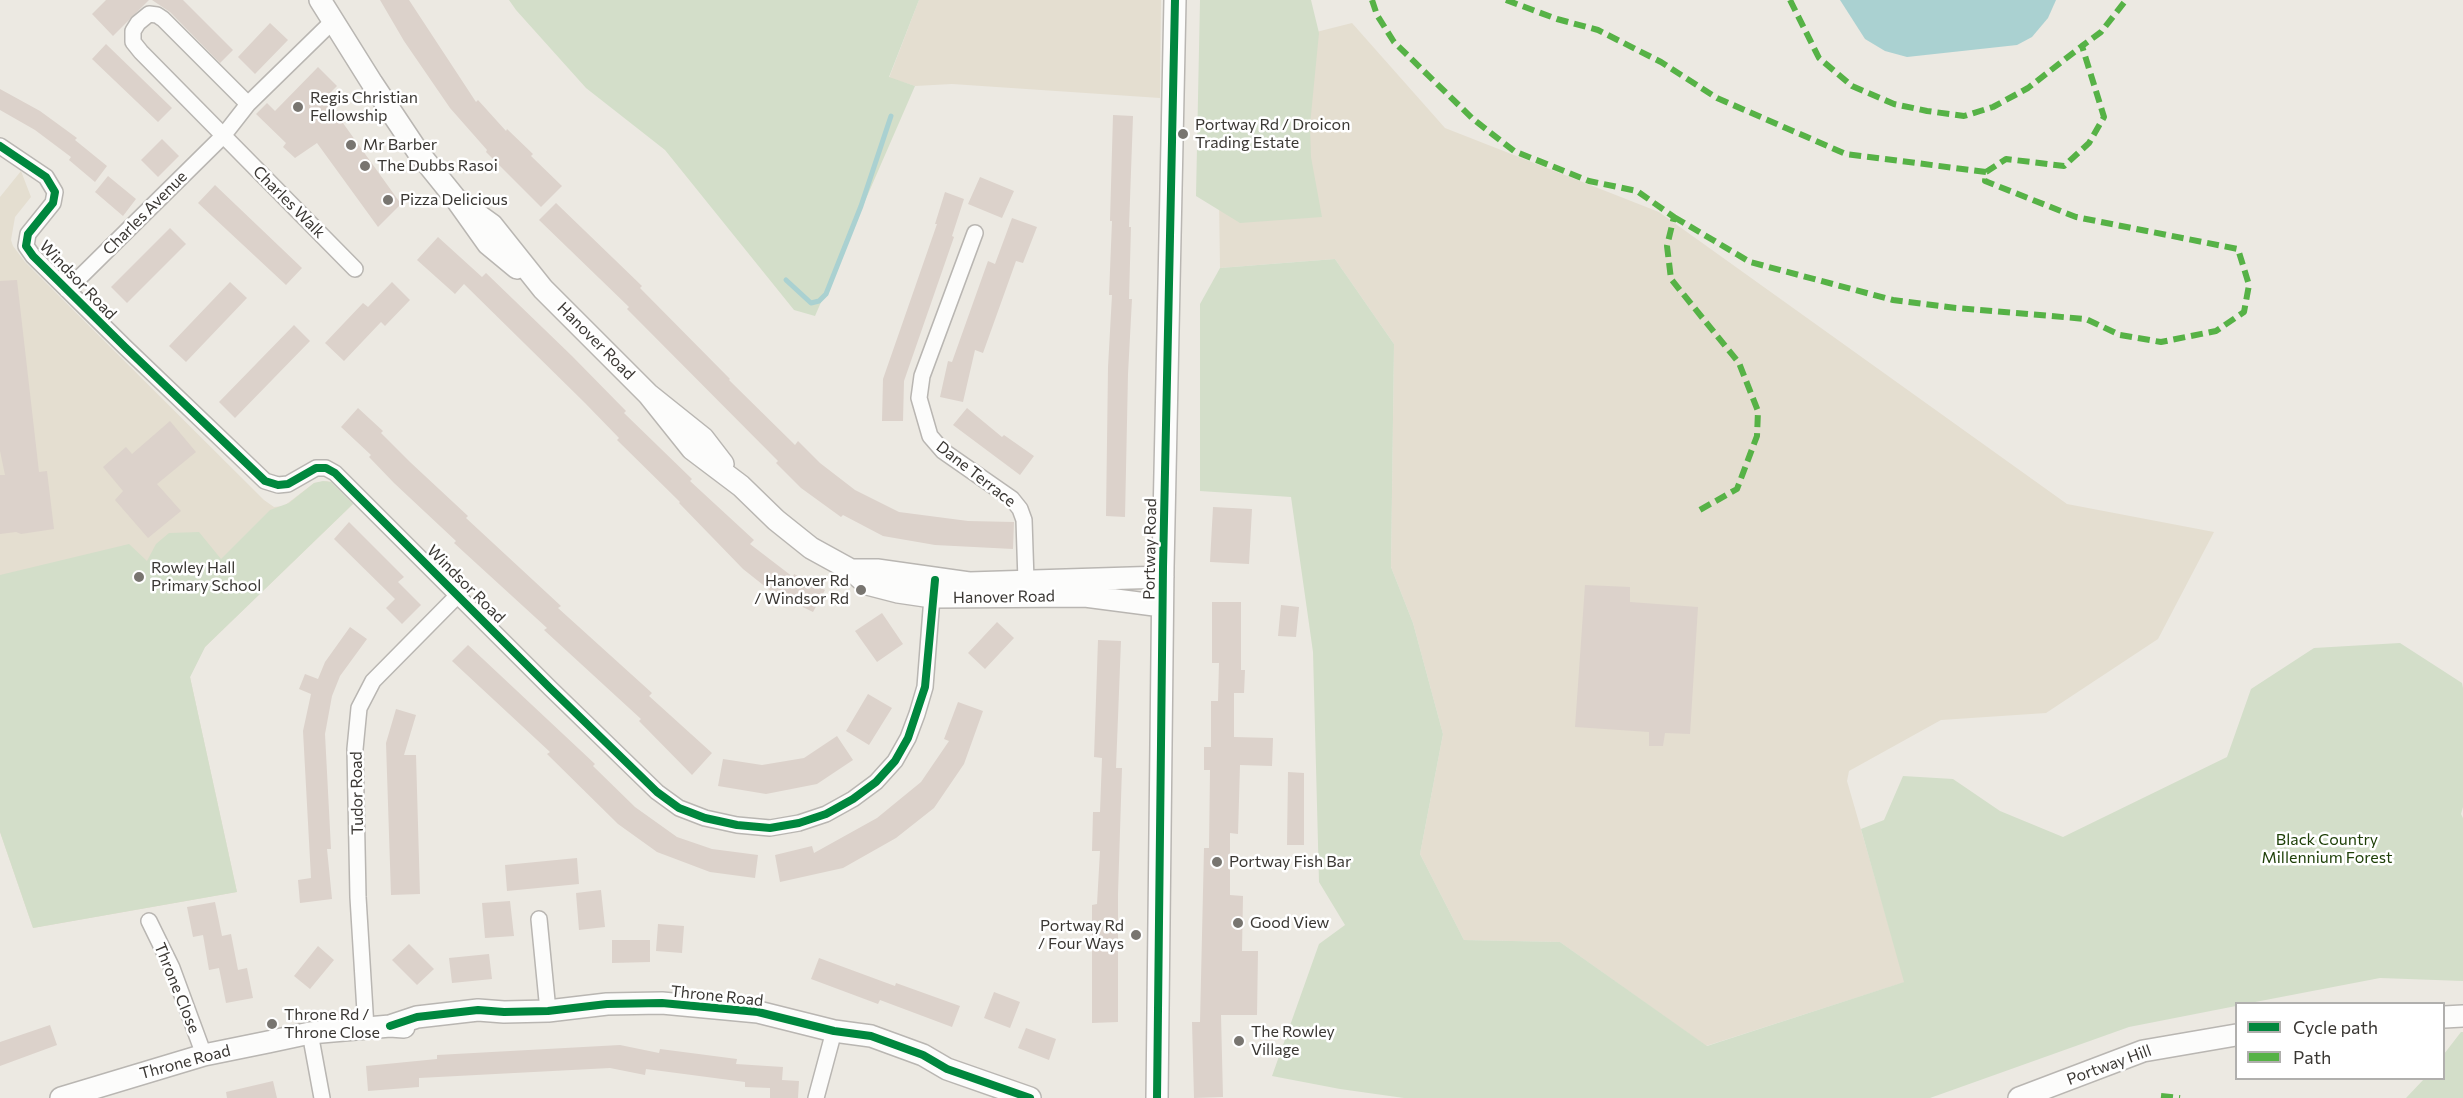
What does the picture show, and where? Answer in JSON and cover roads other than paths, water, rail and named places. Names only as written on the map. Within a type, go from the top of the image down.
[{"type":"street","name":"Hanover Road","points":[[320,0],[418,152],[488,244],[543,289],[648,394],[692,449],[741,486],[776,520],[811,548],[851,570],[867,584],[898,592],[934,589],[1026,589],[1163,577]]},
{"type":"street","name":"Portway Road","points":[[1157,1098],[1162,606],[1174,0]]},
{"type":"street","points":[[223,136],[134,42],[133,31],[138,23],[149,14],[163,19],[248,104]]},
{"type":"street","name":"Charles Avenue","points":[[67,290],[223,136],[248,104],[333,21]]},
{"type":"street","name":"Charles Walk","points":[[223,136],[355,269]]},
{"type":"street","name":"Windsor Road","points":[[0,146],[46,177],[55,192],[53,203],[28,234],[27,246],[33,256],[67,290],[265,481],[278,485],[288,484],[316,468],[326,468],[335,473],[657,792],[679,808],[705,819],[770,828],[799,823],[826,814],[853,799],[876,782],[895,761],[908,738],[925,687],[934,589]]},
{"type":"street","name":"Dane Terrace","points":[[975,233],[922,376],[919,398],[930,436],[943,451],[1012,499],[1020,509],[1024,520],[1026,589]]},
{"type":"street","name":"Hanover Road","points":[[1026,589],[1162,606]]},
{"type":"street","name":"Tudor Road","points":[[366,1028],[358,897],[355,749],[360,708],[373,681],[458,595]]},
{"type":"street","points":[[539,919],[548,1011]]},
{"type":"street","name":"Throne Close","points":[[149,921],[172,968],[204,1055]]},
{"type":"street","name":"Throne Road","points":[[61,1098],[204,1055],[310,1033],[390,1026],[418,1028],[476,1023],[504,1012],[548,1011],[607,1004],[694,1005],[758,1012],[834,1031],[871,1036],[923,1055],[947,1069],[1030,1098]]},
{"type":"street","points":[[2445,1017],[2463,1016]]},
{"type":"street","points":[[816,1098],[834,1031]]},
{"type":"street","points":[[310,1033],[322,1098]]},
{"type":"street","name":"Portway Hill","points":[[2019,1098],[2143,1051],[2235,1035]]},
{"type":"water","points":[[1840,0],[2056,0],[2048,18],[2032,37],[2017,45],[1907,57],[1885,51],[1865,39]]},
{"type":"waterway","points":[[786,280],[811,303],[819,301],[826,294],[861,206],[891,116]]},
{"type":"place","name":"Regis Christian Fellowship","points":[[298,107]]},
{"type":"place","name":"Portway Rd / Droicon Trading Estate","points":[[1183,134]]},
{"type":"place","name":"Mr Barber","points":[[351,145]]},
{"type":"place","name":"The Dubbs Rasoi","points":[[365,166]]},
{"type":"place","name":"Pizza Delicious","points":[[388,200]]},
{"type":"place","name":"Rowley Hall Primary School","points":[[139,577]]},
{"type":"place","name":"Hanover Rd / Windsor Rd","points":[[861,590]]},
{"type":"place","name":"Portway Fish Bar","points":[[1217,862]]},
{"type":"place","name":"Good View","points":[[1238,923]]},
{"type":"place","name":"Portway Rd / Four Ways","points":[[1136,935]]},
{"type":"place","name":"Throne Rd / Throne Close","points":[[272,1024]]},
{"type":"place","name":"The Rowley Village","points":[[1239,1041]]},
{"type":"park label","name":"Black Country Millennium Forest","points":[[2327,849]]}]
